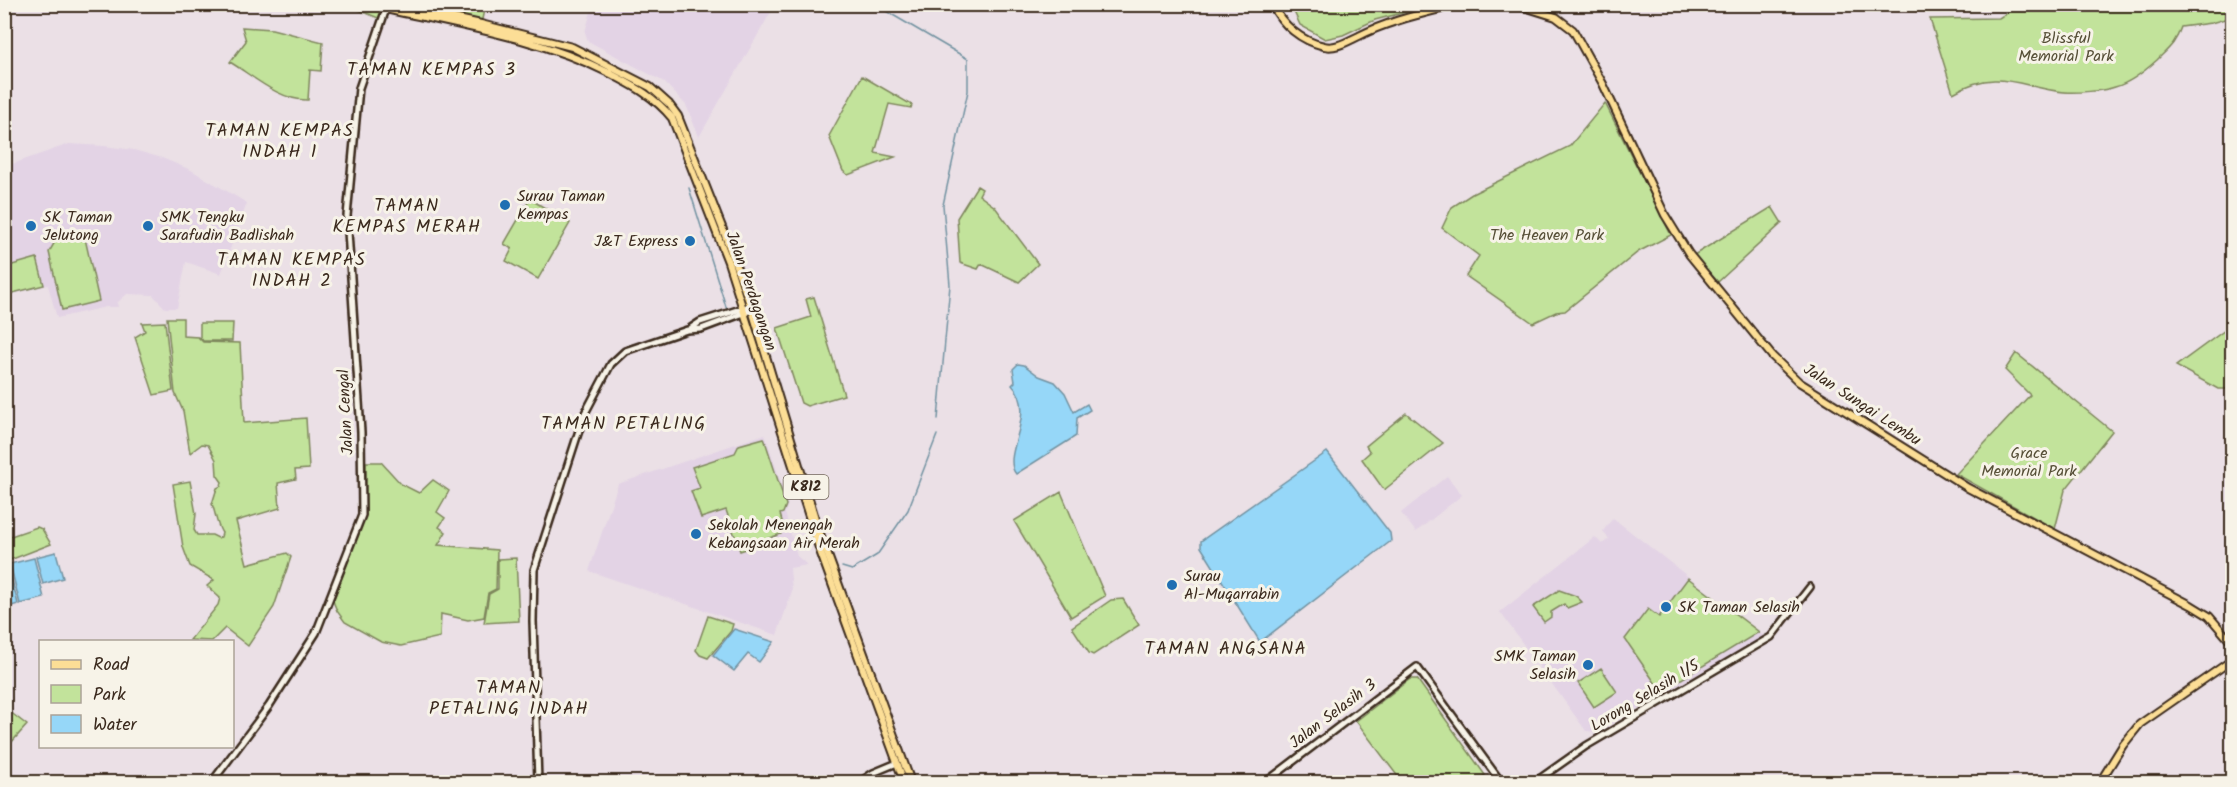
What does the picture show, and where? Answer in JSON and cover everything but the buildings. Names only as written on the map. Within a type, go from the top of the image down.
[{"type":"main road","name":"Jalan Perdagangan","points":[[374,4],[492,26],[572,47],[643,83],[669,104],[684,128],[748,309],[818,528],[911,783]]},
{"type":"main road","points":[[1272,4],[1279,19],[1292,30],[1325,46],[1339,45],[1386,25],[1460,4]]},
{"type":"main road","name":"Jalan Sungai Lembu","points":[[1515,4],[1556,17],[1573,30],[1602,84],[1665,215],[1689,254],[1772,356],[1799,382],[1968,488],[2192,605],[2209,616],[2232,643]]},
{"type":"main road","name":"Jalan Perdagangan","points":[[748,309],[820,551],[904,783]]},
{"type":"main road","points":[[2100,783],[2123,745],[2140,724],[2232,660]]},
{"type":"street","name":"Jalan Cengal","points":[[212,783],[269,706],[316,633],[362,515],[361,432],[346,216],[359,88],[388,6]]},
{"type":"street","points":[[538,783],[533,621],[534,570],[584,416],[618,355],[630,348],[687,330],[700,322],[748,309]]},
{"type":"street","name":"Lorong Selasih 1/5","points":[[1535,783],[1586,746],[1771,637],[1810,587]]},
{"type":"street","name":"Jalan Selasih 3","points":[[1266,783],[1417,667],[1501,783]]},
{"type":"street","points":[[860,783],[873,773],[897,763]]},
{"type":"shaded area","points":[[593,4],[775,5],[699,137],[686,105],[664,82],[588,41],[585,32]]},
{"type":"shaded area","name":"SMK Tengku Sarafudin Badlishah","points":[[69,144],[134,150],[162,158],[191,170],[247,203],[221,274],[186,262],[177,308],[165,308],[153,295],[127,294],[117,303],[118,307],[106,307],[57,318],[48,285],[5,296],[4,167]]},
{"type":"shaded area","name":"Sekolah Menengah Kebangsaan Air Merah","points":[[765,434],[788,504],[785,513],[797,556],[807,565],[790,568],[792,591],[777,635],[589,571],[618,484]]},
{"type":"shaded area","points":[[1447,476],[1462,495],[1416,532],[1401,513]]},
{"type":"shaded area","points":[[1613,518],[1764,636],[1596,732],[1586,731],[1500,612],[1595,537],[1602,544],[1609,539],[1603,531]]},
{"type":"green space","points":[[347,5],[374,5],[386,9],[383,20]]},
{"type":"green space","points":[[389,5],[457,5],[484,10],[481,24]]},
{"type":"green space","points":[[1291,5],[1433,5],[1375,20],[1343,35],[1325,39],[1300,25]]},
{"type":"green space","name":"Blissful Memorial Park","points":[[2019,5],[2232,5],[2232,17],[2211,23],[2181,27],[2172,45],[2153,64],[2132,79],[2110,88],[2064,92],[1996,80],[1969,85],[1953,93],[1930,19],[1999,18]]},
{"type":"green space","points":[[242,27],[272,29],[323,42],[321,71],[310,70],[308,100],[277,92],[230,62],[246,41]]},
{"type":"green space","points":[[862,76],[912,105],[911,108],[889,104],[875,153],[895,157],[848,175],[843,171],[829,136]]},
{"type":"green space","name":"The Heaven Park","points":[[1605,103],[1671,235],[1638,252],[1565,311],[1556,312],[1533,323],[1466,276],[1479,256],[1442,228],[1452,207],[1472,194],[1570,146]]},
{"type":"green space","points":[[977,186],[982,189],[979,195],[995,207],[1038,264],[1019,282],[981,264],[978,269],[960,263],[957,218]]},
{"type":"green space","points":[[530,199],[570,223],[538,279],[506,261],[512,249],[504,244]]},
{"type":"green space","points":[[1772,207],[1782,223],[1718,282],[1694,255]]},
{"type":"green space","points":[[84,234],[99,301],[62,310],[49,252],[56,240]]},
{"type":"green space","points":[[37,258],[44,285],[5,295],[5,267]]},
{"type":"green space","points":[[814,297],[844,395],[807,406],[801,403],[777,328],[811,317],[806,299]]},
{"type":"green space","points":[[167,318],[183,318],[183,336],[198,337],[203,342],[240,343],[244,423],[306,418],[309,469],[295,470],[296,479],[278,483],[280,508],[236,521],[247,564],[287,553],[291,557],[274,607],[248,646],[225,628],[213,640],[190,640],[218,605],[220,598],[207,586],[214,580],[190,566],[183,547],[173,484],[190,481],[196,514],[194,530],[197,535],[212,535],[218,538],[222,533],[212,504],[217,488],[222,482],[217,475],[216,460],[208,445],[202,444],[190,453],[183,411],[175,393]]},
{"type":"green space","points":[[165,322],[173,391],[154,395],[135,337],[145,331],[142,323]]},
{"type":"green space","points":[[200,323],[233,323],[232,341],[203,341],[200,337]]},
{"type":"green space","points":[[2232,325],[2232,389],[2218,389],[2176,366]]},
{"type":"green space","name":"Grace Memorial Park","points":[[2016,353],[2112,431],[2065,490],[2055,529],[1956,474],[2030,395],[2005,370]]},
{"type":"green space","points":[[1406,413],[1443,443],[1384,490],[1362,459],[1370,452],[1366,446]]},
{"type":"green space","points":[[764,438],[786,505],[783,513],[780,514],[784,528],[780,530],[781,534],[754,543],[755,546],[740,551],[726,510],[701,518],[691,491],[700,488],[692,467],[735,453],[739,445]]},
{"type":"green space","points":[[366,462],[381,462],[401,484],[419,493],[433,480],[449,491],[437,512],[445,518],[439,527],[446,532],[438,545],[497,550],[496,589],[488,593],[484,617],[468,620],[441,614],[440,637],[401,646],[381,642],[345,622],[333,601],[365,516]]},
{"type":"green space","points":[[1061,492],[1105,596],[1071,617],[1014,521]]},
{"type":"green space","points":[[37,527],[42,529],[51,544],[5,562],[5,538]]},
{"type":"green space","points":[[516,558],[519,621],[484,623],[489,594],[498,589],[498,559]]},
{"type":"green space","points":[[1688,578],[1759,632],[1665,689],[1658,687],[1625,639],[1648,609],[1659,617]]},
{"type":"green space","points":[[1559,590],[1576,596],[1582,602],[1567,608],[1564,604],[1551,612],[1551,617],[1544,622],[1533,607]]},
{"type":"green space","points":[[1123,599],[1139,625],[1093,655],[1089,653],[1072,627],[1111,600]]},
{"type":"green space","points":[[708,616],[733,624],[731,631],[708,658],[700,655],[696,650]]},
{"type":"green space","points":[[1601,668],[1617,692],[1594,707],[1578,683]]},
{"type":"green space","points":[[1410,679],[1417,679],[1485,775],[1475,782],[1402,782],[1356,721]]},
{"type":"green space","points":[[5,708],[27,725],[10,744],[5,760]]},
{"type":"water","points":[[1018,364],[1055,382],[1065,393],[1074,412],[1087,404],[1090,410],[1077,418],[1076,436],[1016,474],[1012,466],[1012,456],[1022,408],[1019,396],[1012,385],[1015,382],[1013,369]]},
{"type":"water","points":[[1327,452],[1390,533],[1391,541],[1260,642],[1201,547],[1201,541]]},
{"type":"water","points":[[56,552],[63,578],[43,584],[36,557]]},
{"type":"water","points":[[34,558],[44,598],[20,604],[10,564]]},
{"type":"water","points":[[8,565],[18,604],[5,608],[5,566]]},
{"type":"water","points":[[734,629],[774,642],[759,662],[748,654],[734,671],[713,655]]},
{"type":"waterway","points":[[874,4],[968,59],[968,91],[943,205],[950,285],[938,419]]},
{"type":"waterway","points":[[689,188],[727,310]]},
{"type":"waterway","points":[[842,567],[852,570],[877,555],[908,510],[937,435]]},
{"type":"place","name":"Surau Taman Kempas","points":[[505,205]]},
{"type":"place","name":"SK Taman Jelutong","points":[[31,226]]},
{"type":"place","name":"SMK Tengku Sarafudin Badlishah","points":[[148,226]]},
{"type":"place","name":"J&T Express","points":[[690,241]]},
{"type":"place","name":"Sekolah Menengah Kebangsaan Air Merah","points":[[696,534]]},
{"type":"place","name":"Surau Al-Muqarrabin","points":[[1172,585]]},
{"type":"place","name":"SK Taman Selasih","points":[[1666,607]]},
{"type":"place","name":"SMK Taman Selasih","points":[[1588,665]]},
{"type":"district","name":"TAMAN KEMPAS 3","points":[[432,70]]},
{"type":"district","name":"TAMAN KEMPAS INDAH 1","points":[[280,141]]},
{"type":"district","name":"TAMAN KEMPAS MERAH","points":[[407,216]]},
{"type":"district","name":"TAMAN KEMPAS INDAH 2","points":[[292,270]]},
{"type":"district","name":"TAMAN PETALING","points":[[624,424]]},
{"type":"district","name":"TAMAN ANGSANA","points":[[1226,649]]},
{"type":"district","name":"TAMAN PETALING INDAH","points":[[509,698]]}]
